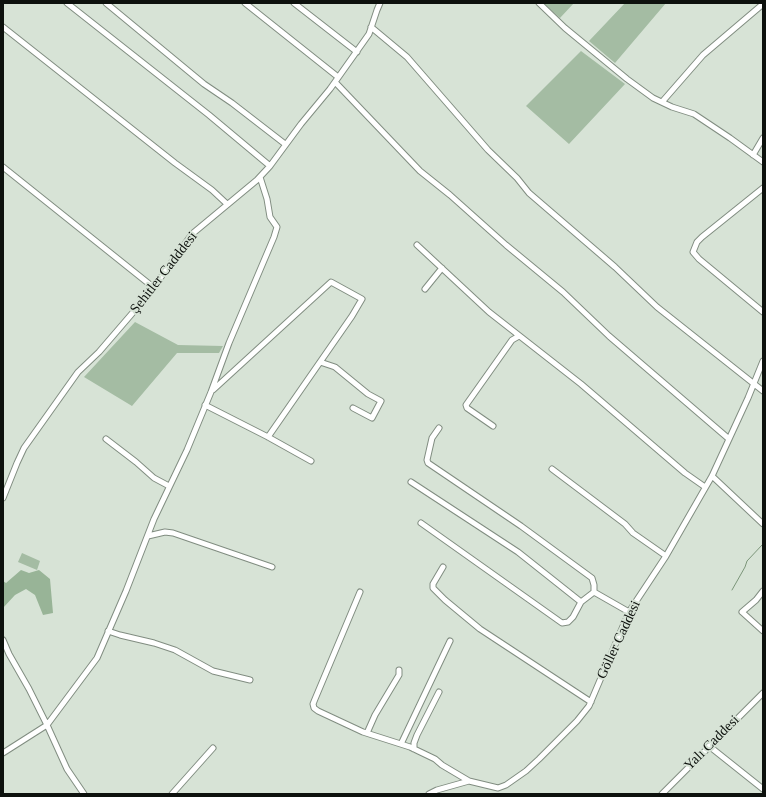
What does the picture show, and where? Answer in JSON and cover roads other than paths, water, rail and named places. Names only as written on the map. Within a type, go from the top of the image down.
[{"type":"street","points":[[67,3],[157,73],[270,166]]},
{"type":"street","points":[[106,3],[204,84],[232,102],[285,144]]},
{"type":"street","points":[[245,3],[337,80],[420,171],[563,292],[609,336],[729,439]]},
{"type":"street","points":[[294,3],[357,52]]},
{"type":"street","name":"Şehitler Cadddesi","points":[[4,494],[24,448],[78,372],[99,352],[154,287],[192,234],[260,177],[270,166],[285,144],[337,80],[357,52],[369,34],[380,3]]},
{"type":"street","points":[[539,3],[565,28],[627,79],[653,98],[694,114],[763,162]]},
{"type":"street","points":[[662,102],[703,55],[763,4]]},
{"type":"street","points":[[371,26],[407,57],[488,150],[517,178],[529,193],[615,267],[657,307],[763,392]]},
{"type":"street","points":[[3,27],[175,163],[212,190],[227,204]]},
{"type":"street","points":[[753,155],[763,138]]},
{"type":"street","points":[[3,167],[154,287]]},
{"type":"street","points":[[3,753],[47,724],[97,658],[126,591],[154,519],[187,450],[229,343],[264,265],[274,237],[277,226],[270,217],[268,199],[260,177]]},
{"type":"street","points":[[763,188],[702,237],[697,242],[693,252],[699,259],[763,312]]},
{"type":"street","points":[[417,245],[489,312],[581,384],[685,473],[705,487]]},
{"type":"street","points":[[425,289],[442,268]]},
{"type":"street","points":[[211,392],[331,282],[362,299],[352,316],[268,437]]},
{"type":"street","points":[[493,426],[470,410],[466,405],[512,340],[519,336]]},
{"type":"street","name":"Göller Caddesi","points":[[429,794],[437,790],[469,781],[498,788],[506,785],[526,771],[539,759],[589,706],[629,612],[666,556],[712,476],[763,360]]},
{"type":"street","points":[[320,362],[335,367],[368,394],[380,401],[372,418],[353,408]]},
{"type":"street","points":[[206,404],[311,461]]},
{"type":"street","points":[[439,428],[432,438],[428,463],[521,526],[592,578],[594,592]]},
{"type":"street","points":[[106,439],[154,478],[169,486]]},
{"type":"street","points":[[552,469],[625,524],[633,533],[666,556]]},
{"type":"street","points":[[712,476],[763,524]]},
{"type":"street","points":[[411,482],[518,552],[581,602]]},
{"type":"street","points":[[421,523],[562,623],[568,622],[573,617],[581,602],[594,592]]},
{"type":"street","points":[[148,536],[165,532],[173,533],[272,567]]},
{"type":"street","points":[[443,567],[432,584],[433,588],[444,600],[480,629],[591,702]]},
{"type":"street","points":[[360,592],[313,704],[314,708],[368,733],[414,749],[435,759],[442,765],[469,781]]},
{"type":"street","points":[[594,592],[629,612]]},
{"type":"street","points":[[763,592],[742,612],[763,631]]},
{"type":"street","points":[[108,631],[154,642],[175,650],[213,671],[250,680]]},
{"type":"street","points":[[3,640],[47,724],[67,769],[84,794]]},
{"type":"street","points":[[401,744],[450,641]]},
{"type":"street","points":[[368,733],[375,715],[399,676],[399,670]]},
{"type":"street","points":[[414,749],[414,743],[417,735],[439,692]]},
{"type":"street","name":"Yalı Caddesi","points":[[662,794],[763,693]]},
{"type":"street","points":[[709,746],[763,789]]},
{"type":"street","points":[[172,794],[213,748]]},
{"type":"waterway","points":[[732,590],[747,561],[763,544]]}]
